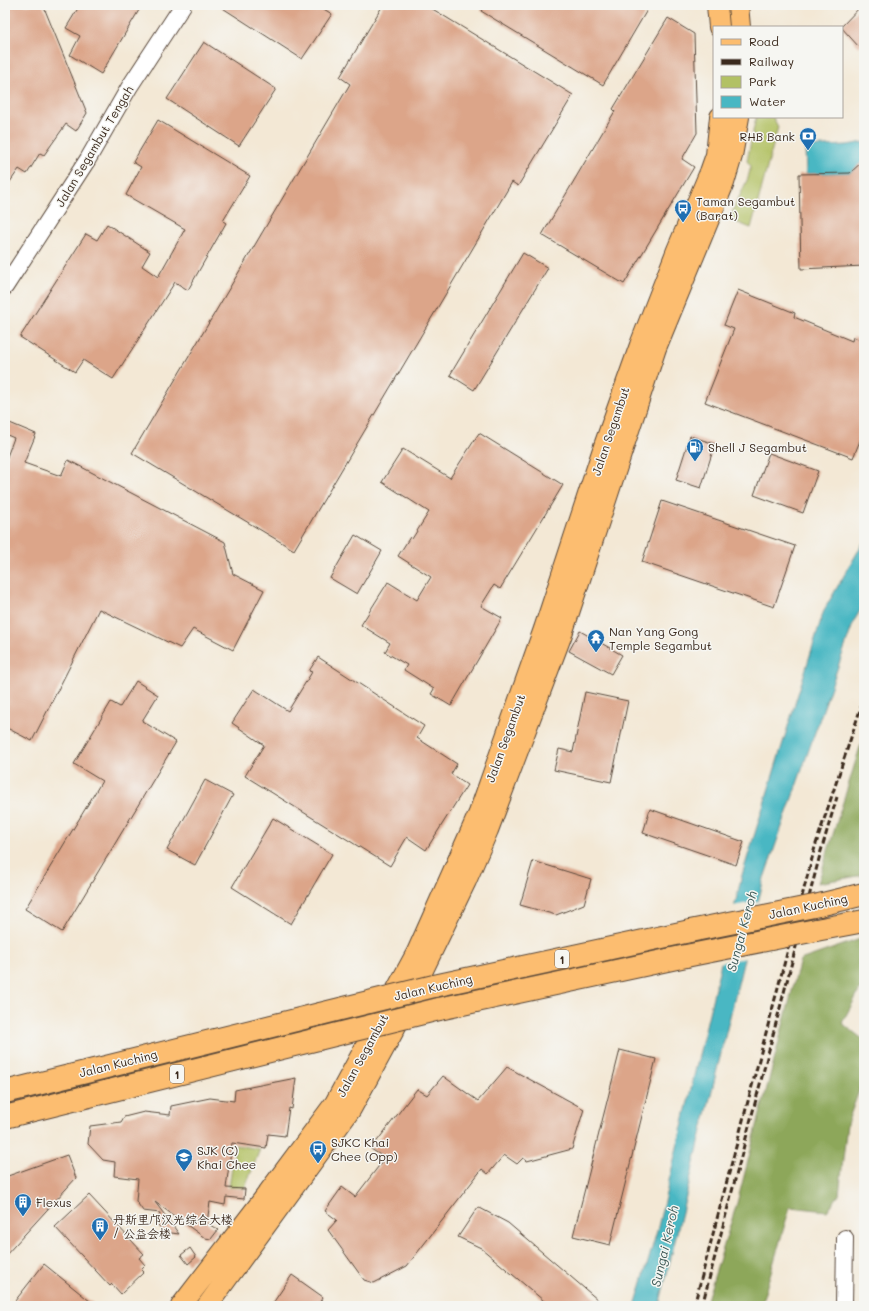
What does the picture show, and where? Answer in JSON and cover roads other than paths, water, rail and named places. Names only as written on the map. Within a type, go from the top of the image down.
[{"type":"highway","name":"Jalan Kuching","points":[[5,1092],[434,986],[819,905],[862,894]]},
{"type":"highway","name":"Jalan Kuching","points":[[5,1117],[439,1009],[686,956],[861,922]]},
{"type":"main road","points":[[717,5],[720,26]]},
{"type":"main road","points":[[731,5],[733,26]]},
{"type":"main road","points":[[738,5],[740,26]]},
{"type":"main road","name":"Jalan Segambut","points":[[181,1306],[335,1103],[353,1074],[420,945],[479,813],[544,629],[632,366],[716,155],[720,118]]},
{"type":"main road","name":"Jalan Segambut","points":[[207,1306],[350,1109],[393,1032],[466,881],[488,830],[562,634],[656,348],[724,183],[732,156],[736,123]]},
{"type":"street","name":"Jalan Segambut Tengah","points":[[5,287],[88,159],[130,86],[182,5]]},
{"type":"street","points":[[844,1238],[844,1306]]},
{"type":"water","points":[[864,142],[864,161],[850,173],[806,174],[805,147],[847,145]]},
{"type":"water","name":"Sungai Keroh","points":[[864,541],[864,604],[854,621],[764,878],[659,1306],[635,1306],[657,1231],[742,875],[824,610]]},
{"type":"railway","points":[[694,1306],[815,847],[864,698]]},
{"type":"railway","points":[[702,1306],[821,851],[837,797]]},
{"type":"place","name":"RHB Bank","points":[[808,151]]},
{"type":"place","name":"Taman Segambut (Barat)","points":[[683,223]]},
{"type":"place","name":"Shell J Segambut","points":[[695,462]]},
{"type":"place","name":"Nan Yang Gong Temple Segambut","points":[[596,653]]},
{"type":"place","name":"SJKC Khai Chee (Opp)","points":[[318,1164]]},
{"type":"place","name":"SJK (C) Khai Chee","points":[[184,1172]]},
{"type":"place","name":"Flexus","points":[[23,1217]]},
{"type":"place","name":"丹斯里邝汉光综合大楼 / 公益会楼","points":[[100,1241]]}]
